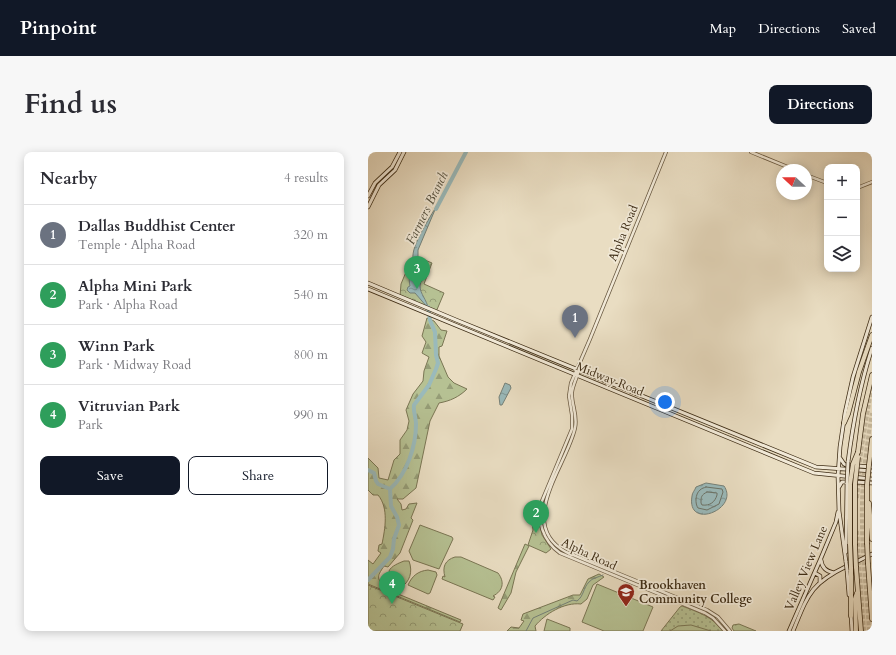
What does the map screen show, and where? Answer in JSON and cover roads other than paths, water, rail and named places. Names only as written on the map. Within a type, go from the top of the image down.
[{"type":"highway","points":[[844,423],[872,335]]},
{"type":"highway","points":[[861,631],[856,567],[852,544],[851,484],[872,375]]},
{"type":"highway","points":[[872,439],[870,453],[870,484],[867,495],[867,543],[872,619]]},
{"type":"highway","points":[[867,495],[872,539]]},
{"type":"highway","points":[[851,616],[848,567],[852,544]]},
{"type":"highway","points":[[856,631],[855,599],[858,588]]},
{"type":"main road","points":[[368,196],[375,183],[394,164],[400,152]]},
{"type":"main road","points":[[368,206],[379,184],[394,170],[404,152]]},
{"type":"main road","name":"Midway Road","points":[[368,283],[435,312],[816,467],[872,471]]},
{"type":"main road","name":"Midway Road","points":[[368,289],[818,474],[872,479]]},
{"type":"main road","points":[[393,300],[395,295]]},
{"type":"main road","points":[[848,567],[839,511],[839,456],[844,413],[853,377],[872,317]]},
{"type":"main road","points":[[521,353],[523,348]]},
{"type":"main road","points":[[848,567],[851,484],[848,462],[858,396],[872,348]]},
{"type":"main road","points":[[762,451],[764,446]]},
{"type":"main road","points":[[839,456],[842,462],[846,465],[872,467]]},
{"type":"main road","points":[[800,466],[802,461]]},
{"type":"main road","points":[[838,489],[840,484],[844,482],[870,484]]},
{"type":"main road","name":"Valley View Lane","points":[[789,631],[803,602],[836,522],[839,511]]},
{"type":"main road","name":"Valley View Lane","points":[[793,631],[803,602],[820,582],[834,573],[872,554]]},
{"type":"main road","points":[[821,558],[823,566],[826,570],[834,573]]},
{"type":"main road","points":[[815,573],[820,576],[820,582]]},
{"type":"main road","points":[[851,616],[852,631]]},
{"type":"street","name":"Alpha Road","points":[[666,152],[577,370],[572,391],[576,416],[575,430],[547,498],[544,511],[544,524],[550,537],[556,545],[566,552],[707,610],[718,617],[730,631]]},
{"type":"street","points":[[751,152],[780,164]]},
{"type":"street","points":[[812,177],[824,182]]},
{"type":"street","points":[[860,187],[872,182]]},
{"type":"street","name":"Alpha Road","points":[[576,375],[570,387],[569,396],[572,415],[572,429],[540,509],[541,524],[546,539],[556,550],[567,557],[709,615],[725,631]]},
{"type":"street","points":[[540,509],[542,510],[544,524]]},
{"type":"street","points":[[546,539],[550,537]]},
{"type":"water","points":[[437,205],[418,250],[418,261],[421,260],[424,263],[421,270],[425,273],[420,289],[428,308],[415,293],[410,293],[407,290],[410,286],[410,277],[416,268],[413,259],[415,246]]},
{"type":"water","points":[[505,383],[510,385],[511,388],[502,405],[500,405],[499,397]]},
{"type":"water","points":[[706,483],[724,486],[727,494],[725,502],[719,508],[712,513],[704,514],[697,512],[692,507],[692,494],[696,487]]},
{"type":"waterway","name":"Farmers Branch","points":[[436,209],[466,152]]},
{"type":"waterway","name":"Farmers Branch","points":[[368,580],[390,557],[393,549],[394,539],[399,525],[397,517],[391,506],[390,489],[406,468],[416,432],[414,405],[429,385],[438,363],[436,355],[435,332],[430,320],[428,307]]},
{"type":"waterway","points":[[368,470],[374,473],[378,484],[390,489]]},
{"type":"waterway","points":[[526,631],[533,618],[573,600],[577,601],[581,597],[587,584],[603,575]]},
{"type":"tunnel","points":[[857,498],[861,452],[872,385]]},
{"type":"tunnel","points":[[869,631],[863,549],[862,494],[864,467],[872,413]]},
{"type":"tunnel","points":[[857,531],[864,631]]},
{"type":"place","name":"Winn Park","points":[[417,289]]},
{"type":"place","name":"Dallas Buddhist Center","points":[[575,338]]},
{"type":"place","name":"Alpha Mini Park","points":[[536,533]]},
{"type":"place","name":"Vitruvian Park","points":[[392,604]]},
{"type":"place","name":"Brookhaven Community College","points":[[626,607]]}]
